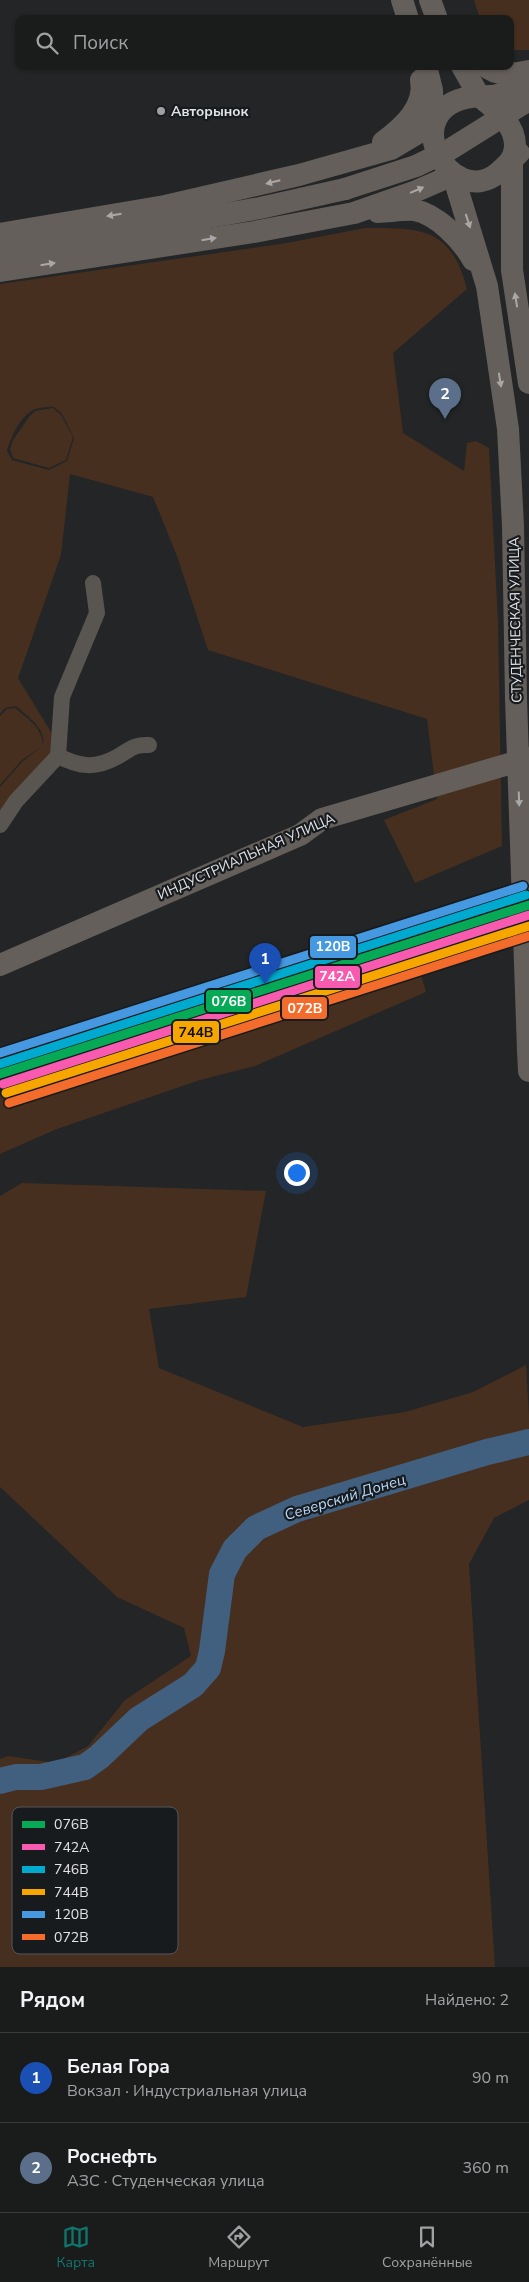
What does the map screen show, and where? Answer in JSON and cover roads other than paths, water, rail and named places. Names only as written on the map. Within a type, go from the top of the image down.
[{"type":"main road","points":[[402,0],[407,15]]},
{"type":"main road","points":[[430,0],[436,15]]},
{"type":"main road","points":[[299,176],[380,144],[401,129],[417,108],[423,90],[419,70]]},
{"type":"main road","points":[[427,70],[432,90],[434,143],[444,164],[453,175],[472,182],[483,181],[497,174],[529,144]]},
{"type":"main road","points":[[464,70],[479,96],[509,124],[515,146],[512,160],[512,270],[529,383]]},
{"type":"main road","points":[[490,70],[511,75],[529,71]]},
{"type":"main road","points":[[0,234],[165,206],[299,176],[391,150],[433,124],[440,111],[448,105],[462,98],[479,96],[494,98],[529,77]]},
{"type":"main road","points":[[0,254],[260,208],[345,189],[416,166],[449,150],[529,100]]},
{"type":"main road","points":[[354,213],[414,192],[453,175]]},
{"type":"main road","name":"СТУДЕНЧЕСКАЯ УЛИЦА","points":[[453,175],[487,286],[508,429],[513,526],[516,698],[528,1061]]},
{"type":"main road","points":[[0,271],[254,232],[354,213],[414,210],[451,230],[468,250],[487,286]]},
{"type":"main road","name":"ИНДУСТРИАЛЬНАЯ УЛИЦА","points":[[0,965],[300,834],[322,819],[529,758]]},
{"type":"street","points":[[0,825],[16,801],[58,756],[62,697],[96,613],[93,583]]},
{"type":"street","points":[[58,756],[73,764],[95,766],[116,758],[136,744],[149,745]]},
{"type":"waterway","name":"Северский Донец","points":[[0,1781],[16,1777],[41,1777],[85,1767],[99,1757],[139,1719],[193,1685],[208,1668],[222,1574],[235,1549],[256,1528],[297,1509],[487,1452],[529,1442]]},
{"type":"place","name":"Авторынок","points":[[161,111]]},
{"type":"place","name":"Роснефть","points":[[445,419]]},
{"type":"place","name":"Белая Гора","points":[[265,984]]}]
